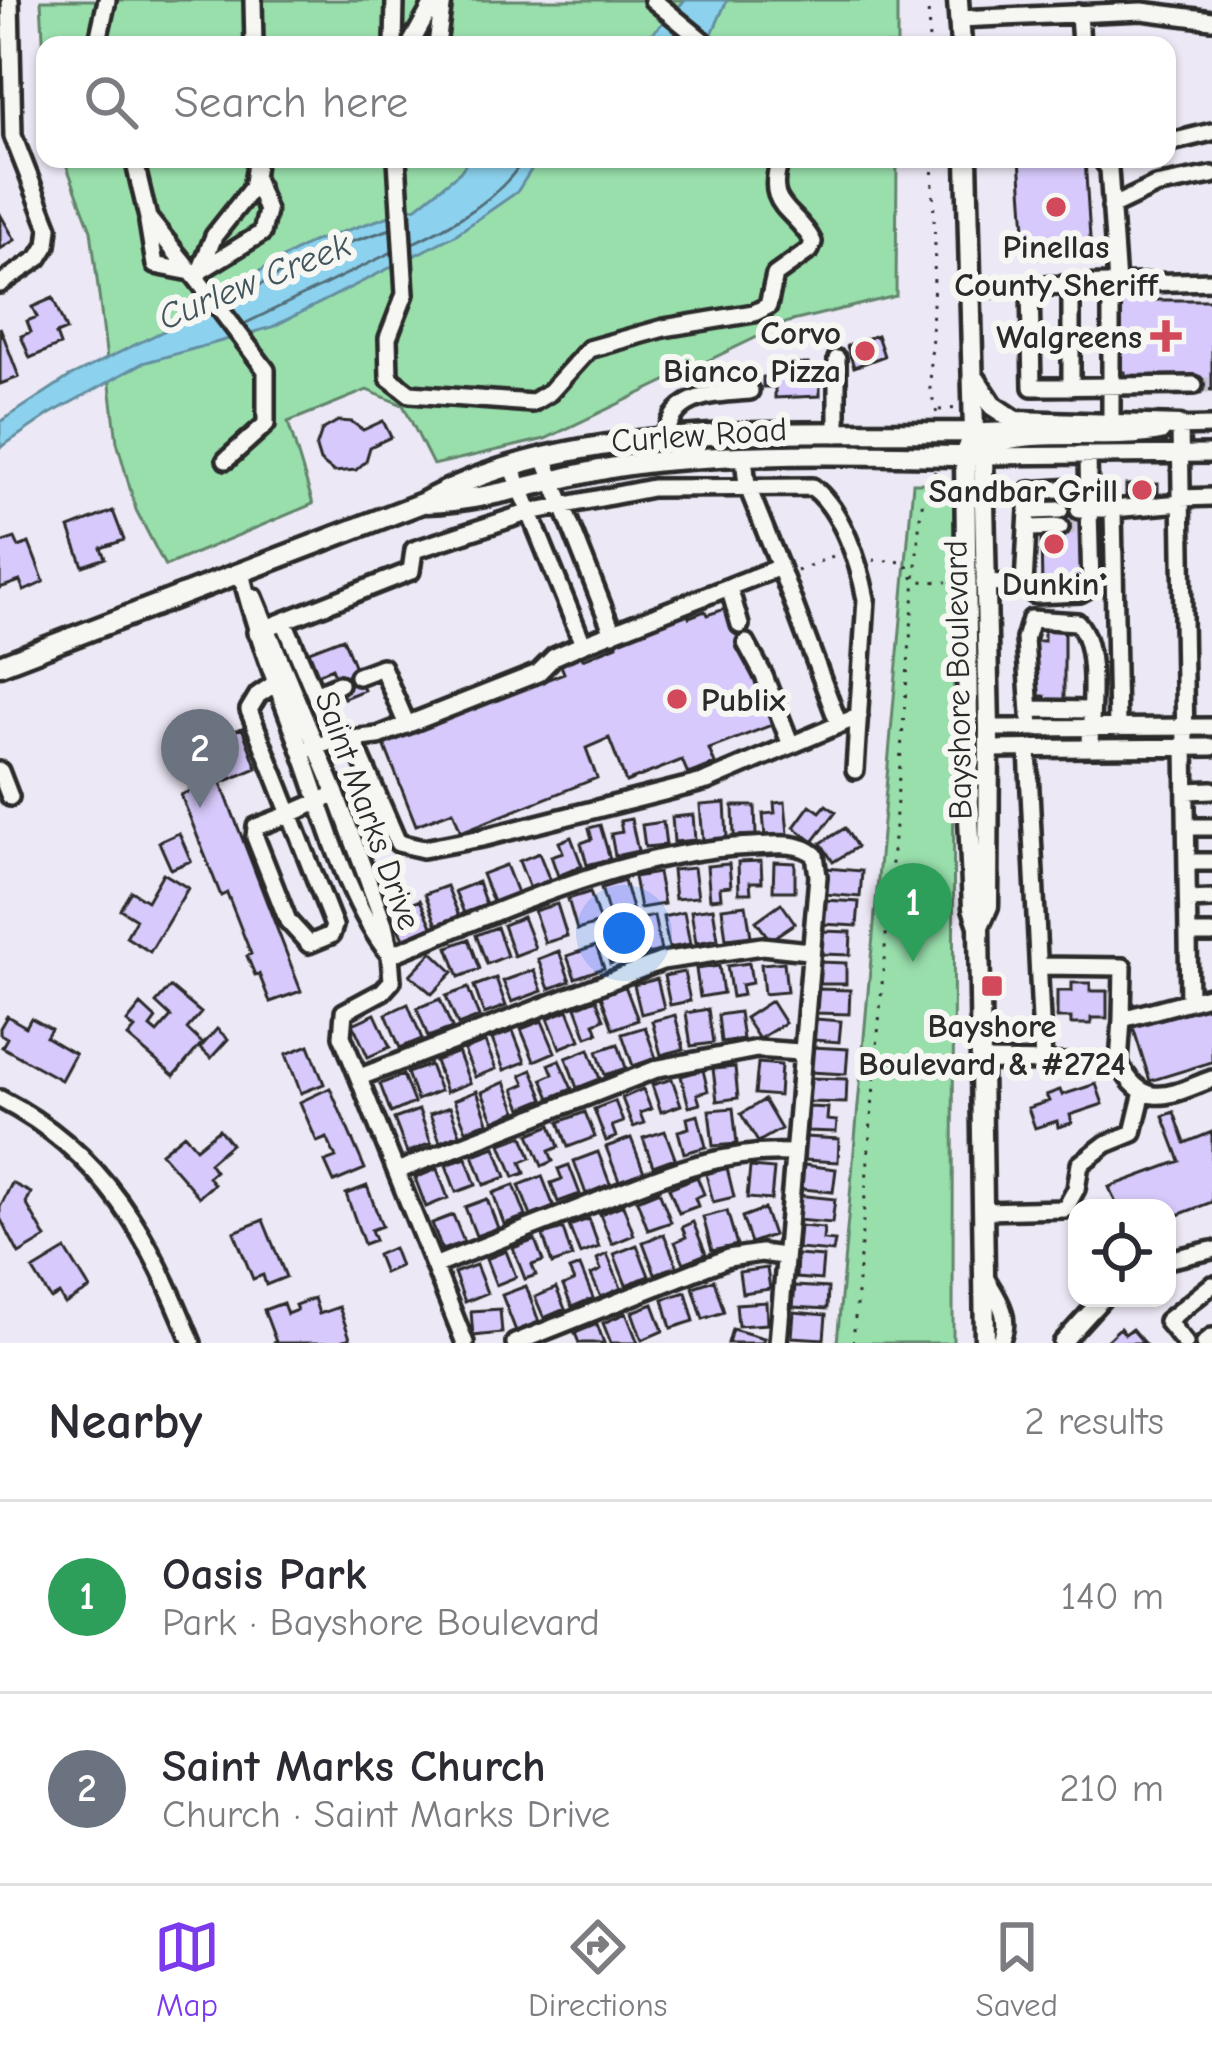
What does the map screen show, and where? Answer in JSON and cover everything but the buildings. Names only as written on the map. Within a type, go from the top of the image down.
[{"type":"main road","name":"Bayshore Boulevard","points":[[967,168],[989,739],[988,906],[980,926]]},
{"type":"main road","points":[[974,377],[993,406],[1016,421],[1180,426]]},
{"type":"main road","points":[[644,463],[707,448],[976,448],[1017,438],[1132,437],[1180,426]]},
{"type":"main road","name":"Curlew Road","points":[[0,665],[422,503],[460,482],[544,458],[666,440],[837,434],[937,433],[976,448]]},
{"type":"main road","name":"Curlew Road","points":[[422,503],[468,501],[552,478],[644,463],[936,456],[976,448]]},
{"type":"main road","name":"Bayshore Boulevard","points":[[976,448],[969,818],[973,908],[980,926],[985,1343]]},
{"type":"street","points":[[0,284],[39,258],[49,228],[14,136],[5,24],[10,0]]},
{"type":"street","points":[[99,36],[107,0]]},
{"type":"street","points":[[253,0],[254,36]]},
{"type":"street","points":[[394,36],[395,0]]},
{"type":"street","points":[[416,36],[439,0]]},
{"type":"street","points":[[437,36],[439,0]]},
{"type":"street","points":[[654,1],[697,36]]},
{"type":"street","points":[[959,10],[1079,13],[1142,5],[1212,20]]},
{"type":"street","points":[[1079,13],[1080,36]]},
{"type":"street","points":[[1176,141],[1212,132]]},
{"type":"street","points":[[136,168],[148,218],[266,370],[266,424],[226,460]]},
{"type":"street","points":[[197,276],[214,236],[249,193],[256,168]]},
{"type":"street","points":[[397,168],[404,301],[391,330],[387,374],[406,392],[514,404],[537,402],[589,349],[679,325],[754,314],[768,306],[775,275],[814,242],[778,200],[774,181],[778,168]]},
{"type":"street","points":[[1109,168],[1114,284],[1111,422]]},
{"type":"street","points":[[1112,207],[1155,186],[1212,175]]},
{"type":"street","points":[[197,276],[262,233],[267,211],[255,178]]},
{"type":"street","points":[[972,288],[1212,281]]},
{"type":"street","points":[[1071,285],[1071,388]]},
{"type":"street","points":[[1030,286],[1032,387],[1194,385]]},
{"type":"street","points":[[837,434],[838,359]]},
{"type":"street","points":[[666,440],[668,422],[686,402],[750,391]]},
{"type":"street","points":[[1190,1001],[1180,426],[1212,426]]},
{"type":"street","points":[[976,448],[1088,455],[1212,454]]},
{"type":"street","points":[[984,583],[1024,585],[1036,595],[1081,593],[1091,587],[1084,518],[1088,455]]},
{"type":"street","points":[[544,458],[614,633]]},
{"type":"street","points":[[744,458],[746,485],[839,725]]},
{"type":"street","points":[[511,466],[583,644]]},
{"type":"street","points":[[780,567],[583,644],[554,657],[538,673],[407,725],[378,736],[317,746],[315,694],[270,627],[411,571],[415,550],[530,512],[652,488],[812,487],[828,498],[862,578],[866,599],[856,770]]},
{"type":"street","points":[[1024,585],[1029,491],[1089,488]]},
{"type":"street","points":[[1084,518],[1113,509],[1212,497]]},
{"type":"street","points":[[1113,509],[1117,728]]},
{"type":"street","points":[[1030,520],[1060,519]]},
{"type":"street","name":"Saint Marks Drive","points":[[241,573],[270,627],[336,794],[384,924],[390,955]]},
{"type":"street","points":[[729,587],[740,625]]},
{"type":"street","points":[[1031,728],[1024,639],[1030,619],[1077,622],[1084,630],[1091,687],[1090,748]]},
{"type":"street","name":"Saint Marks Drive","points":[[270,627],[274,684],[317,746],[319,801],[370,932],[390,955]]},
{"type":"street","points":[[746,643],[791,745]]},
{"type":"street","points":[[358,676],[382,667],[407,725]]},
{"type":"street","points":[[274,684],[258,695],[249,710],[290,814],[334,926],[331,935],[309,944],[288,921],[255,837],[256,827],[290,814],[336,794]]},
{"type":"street","points":[[315,694],[338,684]]},
{"type":"street","points":[[1091,687],[1116,688]]},
{"type":"street","points":[[1030,709],[1090,710]]},
{"type":"street","points":[[353,739],[398,843],[423,849],[707,782],[859,716]]},
{"type":"street","points":[[989,739],[1031,728],[1212,727]]},
{"type":"street","points":[[989,739],[1028,748],[1212,748]]},
{"type":"street","points":[[1028,748],[1043,1062]]},
{"type":"street","points":[[0,771],[10,797]]},
{"type":"street","points":[[1187,791],[1212,790]]},
{"type":"street","points":[[1187,827],[1212,827]]},
{"type":"street","points":[[465,1343],[342,1036],[344,1012],[392,981],[390,955],[597,874],[679,852],[778,844],[804,846],[815,855],[818,876],[778,1343]]},
{"type":"street","points":[[1188,862],[1212,862]]},
{"type":"street","points":[[1188,899],[1212,899]]},
{"type":"street","points":[[1189,934],[1212,934]]},
{"type":"street","points":[[360,1077],[662,961],[762,946],[809,950]]},
{"type":"street","points":[[1039,967],[1123,967],[1119,1063],[1143,1092],[1162,1096],[1212,1079]]},
{"type":"street","points":[[1123,1018],[1212,994]]},
{"type":"street","points":[[397,1171],[659,1068],[757,1049],[800,1052]]},
{"type":"street","points":[[981,1061],[1119,1063]]},
{"type":"street","points":[[985,1210],[1065,1209],[1076,1189],[1080,1164],[1106,1144],[1132,1133],[1143,1092]]},
{"type":"street","points":[[0,1099],[81,1156],[128,1209],[152,1247],[192,1343]]},
{"type":"street","points":[[434,1266],[722,1155],[791,1153]]},
{"type":"street","points":[[1176,1258],[1212,1250]]},
{"type":"street","points":[[514,1343],[728,1258],[761,1252],[783,1256]]},
{"type":"street","points":[[986,1279],[1005,1310],[1004,1336],[999,1343]]},
{"type":"street","points":[[1185,1343],[1167,1322],[1212,1285]]},
{"type":"street","points":[[1062,1343],[1095,1307]]},
{"type":"path","points":[[928,0],[929,36]]},
{"type":"path","points":[[932,168],[930,389],[938,410],[937,433]]},
{"type":"path","points":[[853,1343],[920,517],[923,499],[935,478],[936,456]]},
{"type":"green space","points":[[41,0],[897,0],[897,36],[43,36]]},
{"type":"green space","points":[[67,168],[897,168],[896,296],[788,322],[545,439],[433,465],[403,405],[367,390],[288,422],[313,504],[165,566],[136,510],[117,442],[91,230]]},
{"type":"green space","points":[[913,483],[954,483],[953,1343],[837,1343]]},
{"type":"water","points":[[685,0],[727,0],[711,36],[650,36]]},
{"type":"water","name":"Curlew Creek","points":[[463,168],[532,168],[517,192],[455,235],[272,327],[143,363],[50,414],[0,448],[0,422],[69,377],[188,319],[229,288],[312,242],[417,207]]},
{"type":"tunnel","points":[[1194,385],[1212,385]]},
{"type":"tunnel","points":[[1060,527],[1080,527]]},
{"type":"place","name":"Pinellas County Sheriff","points":[[1056,207]]},
{"type":"place","name":"Walgreens","points":[[1166,336]]},
{"type":"place","name":"Corvo Bianco Pizza","points":[[865,351]]},
{"type":"place","name":"Sandbar Grill","points":[[1142,490]]},
{"type":"place","name":"Dunkin'","points":[[1054,544]]},
{"type":"place","name":"Publix","points":[[677,699]]},
{"type":"place","name":"Saint Marks Church","points":[[200,808]]},
{"type":"place","name":"Oasis Park","points":[[913,962]]},
{"type":"place","name":"Bayshore Boulevard & #2724","points":[[992,986]]}]
